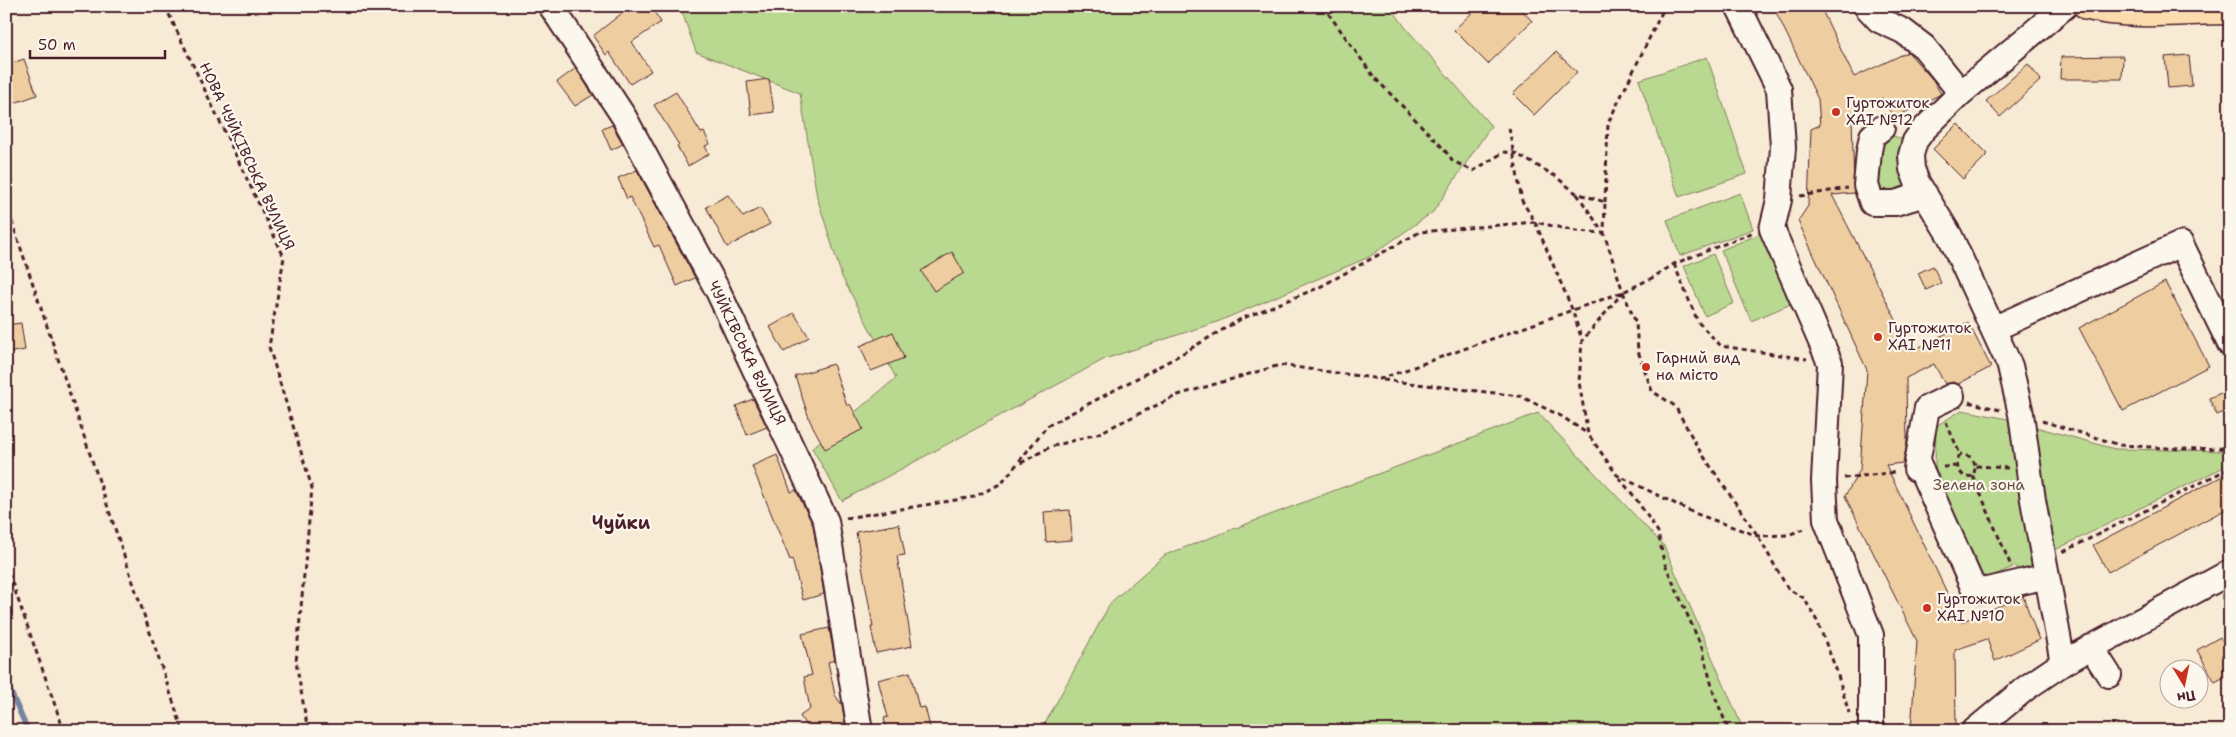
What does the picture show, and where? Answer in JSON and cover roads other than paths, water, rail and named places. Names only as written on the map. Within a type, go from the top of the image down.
[{"type":"main road","points":[[2088,6],[2140,11],[2230,10]]},
{"type":"street","name":"ЧУЙКІВСЬКА ВУЛИЦЯ","points":[[551,6],[624,117],[713,282],[826,521],[860,731]]},
{"type":"street","points":[[1738,6],[1779,89],[1783,147],[1777,209],[1772,229],[1830,363],[1824,480],[1826,520],[1871,635],[1871,731]]},
{"type":"street","points":[[1866,6],[1878,20],[1903,31],[1924,47],[1961,93]]},
{"type":"street","points":[[2063,663],[2021,414],[2010,366],[1950,236],[1912,169],[1911,155],[1915,142],[1923,130],[1961,93],[2065,6]]},
{"type":"street","points":[[1882,128],[1872,136],[1866,185],[1872,203],[1895,203],[1925,194]]},
{"type":"street","points":[[1993,329],[2182,244],[2230,344]]},
{"type":"street","points":[[1945,400],[1927,408],[1916,469],[1919,465],[1972,585],[1984,591],[2021,583],[2046,569]]},
{"type":"street","points":[[1974,731],[2026,688],[2063,663],[2230,572]]},
{"type":"street","points":[[2091,647],[2109,675]]},
{"type":"waterway","points":[[6,681],[28,731]]},
{"type":"place","name":"Гуртожиток ХАІ №12","points":[[1836,112]]},
{"type":"place","name":"Гуртожиток ХАІ №11","points":[[1878,337]]},
{"type":"place","name":"Гарний вид на місто","points":[[1646,367]]},
{"type":"place","name":"Гуртожиток ХАІ №10","points":[[1927,608]]},
{"type":"district","name":"Чуйки","points":[[621,523]]},
{"type":"park label","name":"Зелена зона","points":[[1979,485]]}]
